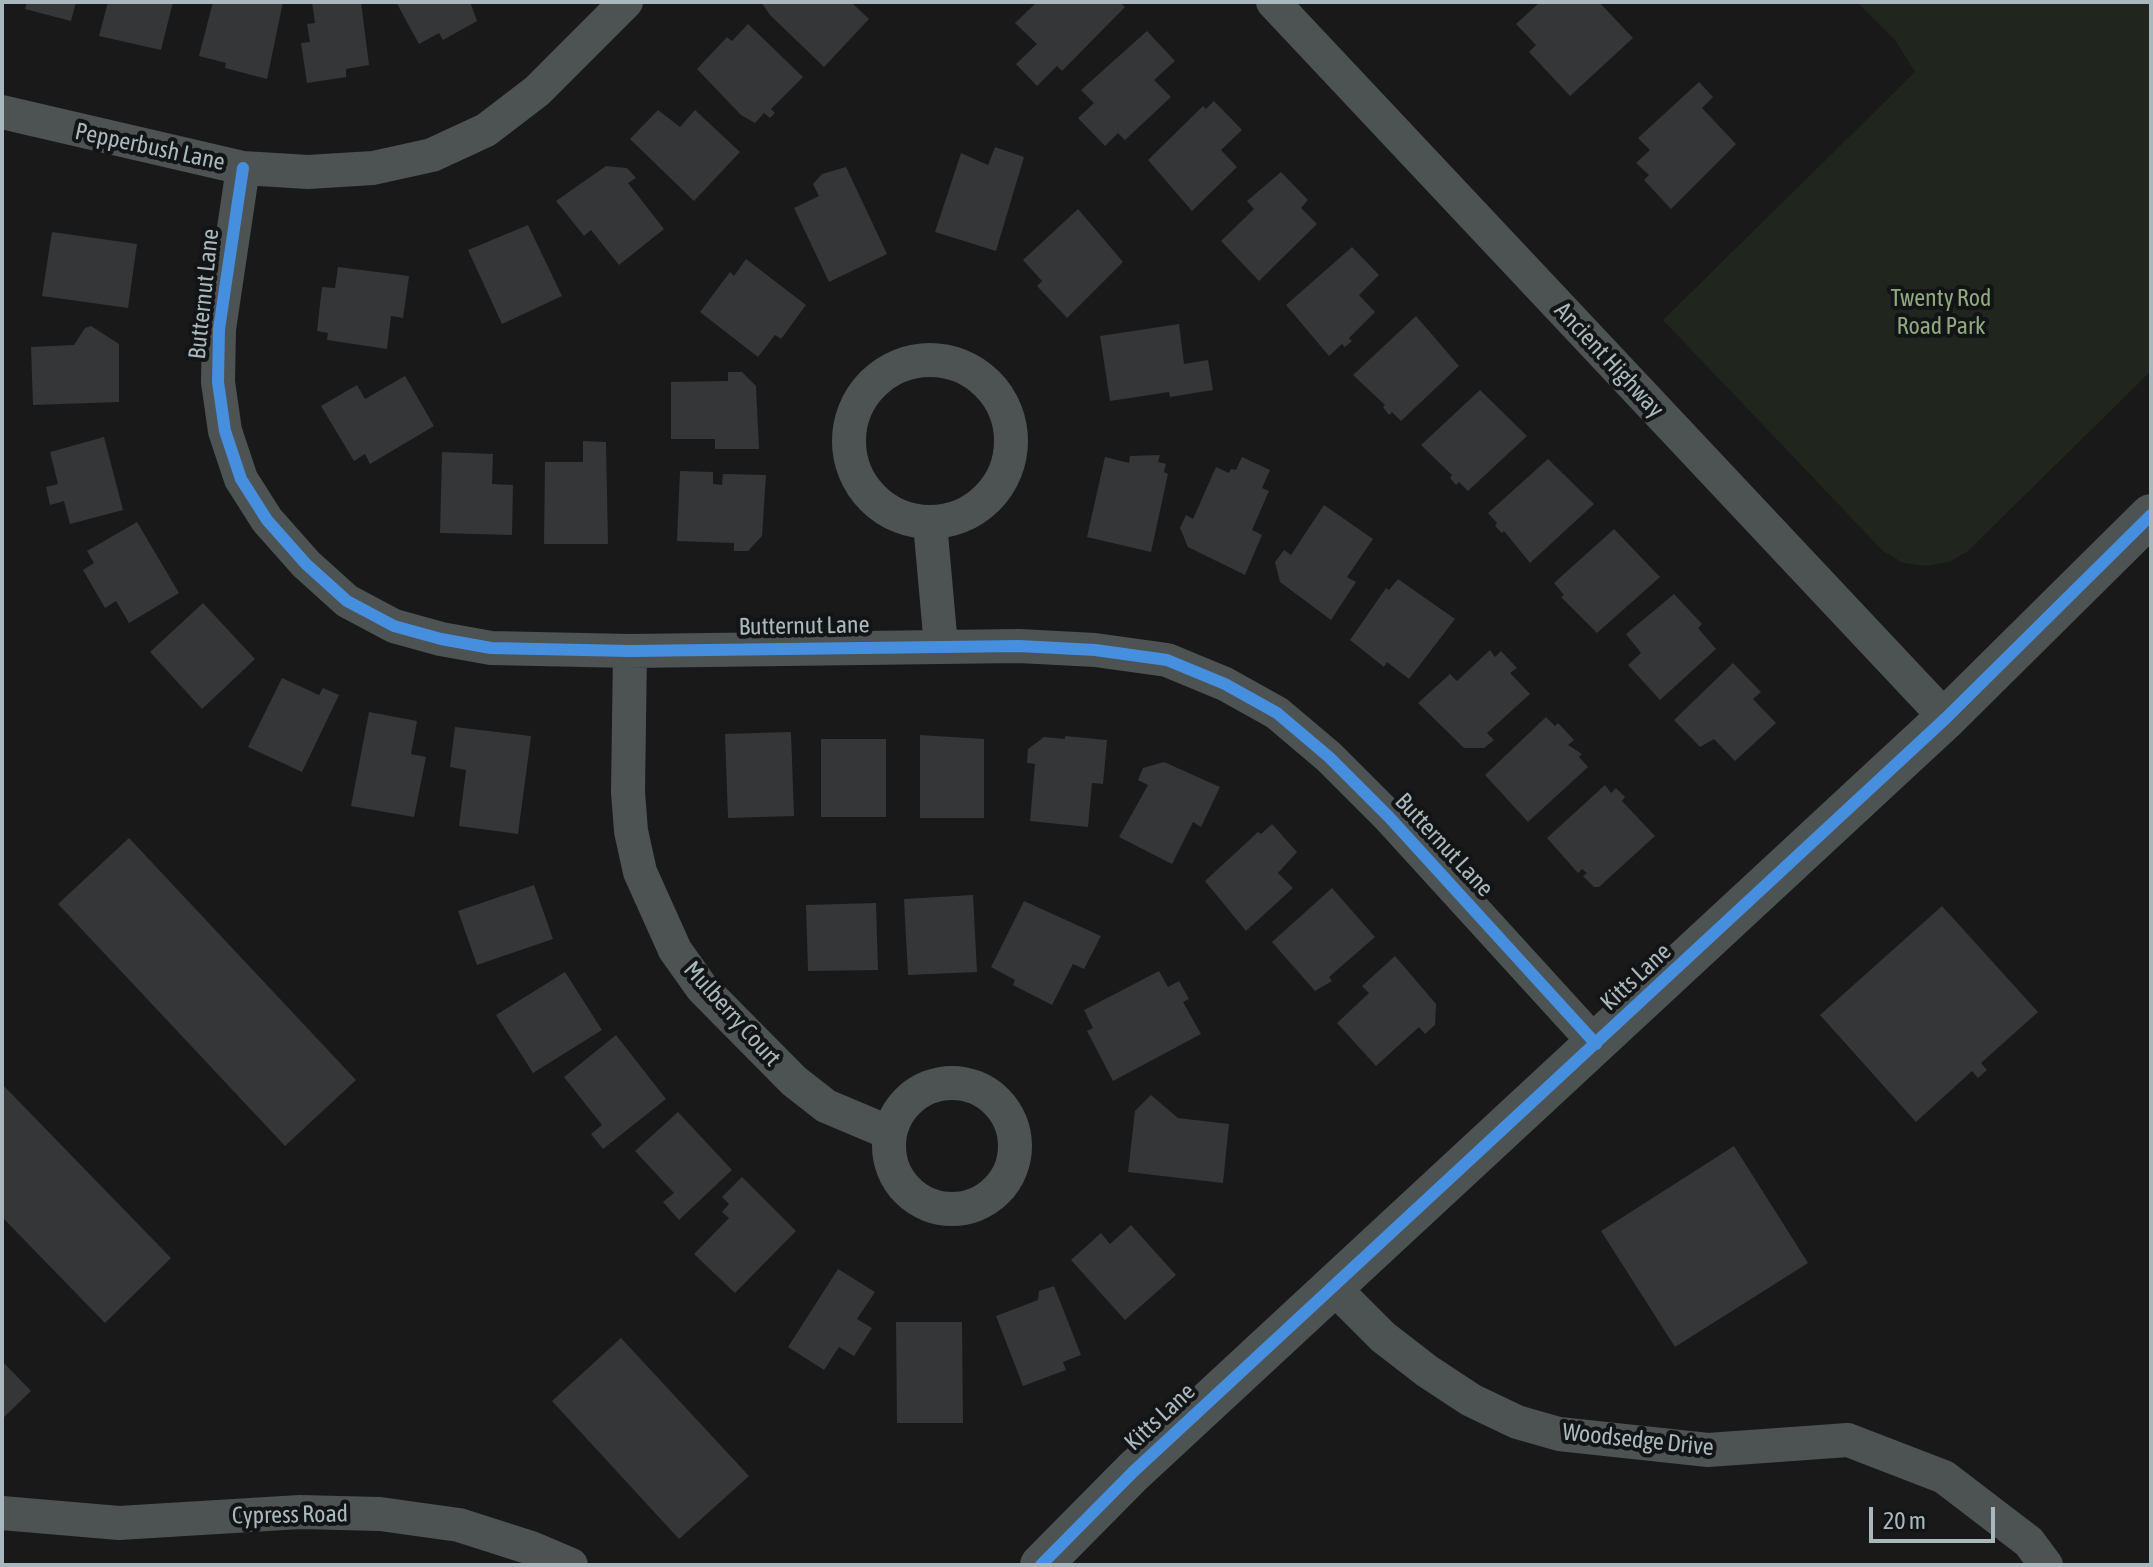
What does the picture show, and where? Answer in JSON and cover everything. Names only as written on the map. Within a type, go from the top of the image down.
[{"type":"street","name":"Pepperbush Lane","points":[[2,112],[243,168],[308,172],[373,168],[432,155],[486,130],[537,91],[626,2]]},
{"type":"street","name":"Ancient Highway","points":[[1273,2],[1946,718]]},
{"type":"street","name":"Butternut Lane","points":[[243,168],[219,329],[218,382],[225,431],[241,479],[267,520],[306,564],[347,601],[394,626],[491,648],[630,651],[941,646],[1095,650],[1167,660],[1225,684],[1277,713],[1329,757],[1389,817],[1596,1044]]},
{"type":"street","points":[[933,359],[961,365],[985,380],[1002,402],[1012,428],[1011,457],[1001,483],[982,504],[958,518],[930,523],[904,519],[881,506],[863,488],[852,464],[848,439],[853,413],[865,390],[896,367],[933,359]]},
{"type":"street","name":"Kitts Lane","points":[[1041,1565],[1133,1472],[1946,718],[2151,515]]},
{"type":"street","points":[[930,523],[941,646]]},
{"type":"street","name":"Mulberry Court","points":[[630,651],[628,792],[631,831],[640,872],[675,950],[702,988],[794,1081],[826,1106],[890,1133]]},
{"type":"street","name":"Woodsedge Drive","points":[[1332,1286],[1383,1337],[1427,1371],[1471,1400],[1517,1422],[1559,1434],[1708,1450],[1848,1440],[1944,1477],[2029,1542],[2046,1565]]},
{"type":"street","name":"Cypress Road","points":[[2,1513],[119,1523],[300,1512],[380,1514],[459,1525],[531,1548],[571,1565]]},
{"type":"green space","name":"Twenty Rod Road Park","points":[[1857,2],[2151,2],[2151,371],[1968,551],[1949,562],[1927,566],[1903,563],[1883,551],[1663,320],[1915,72],[1895,40]]},
{"type":"building","points":[[27,2],[76,2],[71,21],[25,9]]},
{"type":"building","points":[[108,2],[173,2],[161,50],[99,36]]},
{"type":"building","points":[[213,2],[283,2],[267,79],[225,68],[226,63],[199,56]]},
{"type":"building","points":[[312,2],[361,2],[369,65],[346,69],[346,77],[307,83],[301,43],[310,42],[307,24],[315,23]]},
{"type":"building","points":[[396,2],[470,2],[477,21],[443,40],[439,33],[419,44]]},
{"type":"building","points":[[761,2],[851,2],[869,19],[824,67],[770,15]]},
{"type":"building","points":[[1037,2],[1120,2],[1125,7],[1062,71],[1057,66],[1037,86],[1016,64],[1037,44],[1015,23]]},
{"type":"building","points":[[1540,2],[1599,2],[1633,38],[1570,96],[1529,52],[1536,45],[1516,24]]},
{"type":"building","points":[[748,24],[803,77],[771,109],[775,113],[770,118],[764,113],[755,123],[741,115],[697,69],[727,37],[732,41]]},
{"type":"building","points":[[1147,31],[1175,61],[1154,80],[1171,97],[1125,140],[1118,133],[1105,146],[1078,118],[1094,103],[1081,90]]},
{"type":"building","points":[[1699,82],[1713,97],[1702,108],[1736,144],[1671,209],[1644,180],[1649,175],[1636,163],[1650,150],[1638,138]]},
{"type":"building","points":[[1214,101],[1242,130],[1221,150],[1237,167],[1192,211],[1148,160],[1203,106],[1206,109]]},
{"type":"building","points":[[658,110],[680,127],[695,110],[740,152],[694,201],[630,139]]},
{"type":"building","points":[[995,147],[1024,157],[996,251],[935,232],[961,153],[988,165]]},
{"type":"building","points":[[606,166],[627,168],[636,178],[628,183],[664,229],[619,265],[591,230],[584,236],[556,201]]},
{"type":"building","points":[[846,167],[887,254],[829,282],[794,208],[819,196],[813,184],[822,174]]},
{"type":"building","points":[[1281,172],[1308,200],[1301,208],[1317,224],[1259,281],[1221,241],[1254,209],[1247,201]]},
{"type":"building","points":[[1078,209],[1123,262],[1067,318],[1037,286],[1042,281],[1023,260]]},
{"type":"building","points":[[528,225],[562,296],[502,324],[468,250]]},
{"type":"building","points":[[52,232],[137,244],[128,308],[42,296]]},
{"type":"building","points":[[1352,247],[1379,275],[1359,295],[1375,312],[1349,338],[1352,341],[1345,347],[1342,344],[1329,356],[1286,305]]},
{"type":"building","points":[[746,259],[806,305],[781,339],[775,335],[758,357],[700,312],[730,272],[734,276]]},
{"type":"building","points":[[338,267],[409,276],[403,318],[391,316],[387,349],[327,340],[328,333],[317,331],[322,287],[335,288]]},
{"type":"building","points":[[1416,316],[1459,366],[1401,421],[1392,412],[1389,415],[1383,407],[1385,405],[1353,375]]},
{"type":"building","points":[[1179,324],[1184,364],[1208,360],[1213,390],[1170,397],[1169,392],[1110,401],[1100,336]]},
{"type":"building","points":[[91,326],[119,344],[119,402],[33,405],[31,347],[74,345],[85,328]]},
{"type":"building","points":[[728,372],[742,372],[756,386],[759,449],[715,449],[715,439],[671,439],[671,382],[728,381]]},
{"type":"building","points":[[405,376],[434,426],[370,464],[365,454],[354,461],[321,406],[357,385],[365,399]]},
{"type":"building","points":[[1480,390],[1527,436],[1468,491],[1459,482],[1456,485],[1450,478],[1452,475],[1421,445]]},
{"type":"building","points":[[104,437],[123,510],[70,524],[64,501],[50,505],[46,487],[58,484],[50,452]]},
{"type":"building","points":[[583,441],[606,442],[608,544],[544,544],[545,462],[583,462]]},
{"type":"building","points":[[442,452],[493,454],[492,484],[513,485],[512,535],[440,533]]},
{"type":"building","points":[[1160,455],[1158,462],[1166,464],[1164,472],[1168,474],[1151,552],[1087,537],[1105,457],[1129,463],[1130,456]]},
{"type":"building","points":[[1242,457],[1270,470],[1262,488],[1269,491],[1252,530],[1262,535],[1245,575],[1188,547],[1180,528],[1186,515],[1193,519],[1216,467],[1229,473],[1231,469],[1236,470]]},
{"type":"building","points":[[1548,459],[1594,504],[1530,563],[1504,531],[1502,533],[1495,526],[1497,523],[1488,513]]},
{"type":"building","points":[[680,471],[713,472],[713,484],[722,485],[723,474],[766,475],[762,536],[748,551],[734,551],[734,543],[677,541]]},
{"type":"building","points":[[1324,505],[1373,539],[1347,577],[1356,582],[1331,620],[1280,582],[1275,562],[1284,550],[1291,555]]},
{"type":"building","points":[[137,522],[179,593],[129,623],[116,601],[105,608],[83,570],[94,563],[87,551]]},
{"type":"building","points":[[1614,529],[1660,577],[1597,633],[1561,597],[1564,595],[1554,583]]},
{"type":"building","points":[[1398,579],[1455,619],[1409,679],[1387,662],[1384,667],[1350,640],[1386,588],[1389,590]]},
{"type":"building","points":[[1674,594],[1702,624],[1698,628],[1716,649],[1660,700],[1628,665],[1641,653],[1626,634]]},
{"type":"building","points":[[203,603],[255,659],[202,709],[150,652]]},
{"type":"building","points":[[1490,650],[1495,657],[1501,651],[1517,668],[1510,673],[1530,694],[1487,733],[1494,740],[1484,748],[1464,748],[1418,703],[1450,674],[1457,681]]},
{"type":"building","points":[[1733,663],[1761,692],[1753,699],[1776,723],[1735,761],[1714,739],[1700,747],[1674,720]]},
{"type":"building","points":[[282,678],[319,695],[323,688],[339,695],[302,772],[248,747]]},
{"type":"building","points":[[369,712],[417,721],[411,754],[426,757],[414,817],[351,806]]},
{"type":"building","points":[[1546,717],[1555,726],[1558,723],[1574,740],[1568,745],[1582,754],[1579,757],[1588,767],[1528,822],[1485,775]]},
{"type":"building","points":[[455,727],[531,736],[518,834],[459,826],[466,770],[450,767]]},
{"type":"building","points":[[791,732],[794,816],[728,818],[725,734]]},
{"type":"building","points":[[920,735],[984,739],[984,818],[920,818]]},
{"type":"building","points":[[1065,736],[1107,740],[1103,784],[1092,783],[1088,827],[1030,821],[1035,764],[1027,763],[1028,749],[1044,737],[1065,739]]},
{"type":"building","points":[[821,739],[886,739],[886,817],[821,817]]},
{"type":"building","points":[[1164,762],[1220,787],[1201,827],[1193,822],[1172,864],[1119,837],[1148,785],[1138,780],[1143,768]]},
{"type":"building","points":[[1605,785],[1611,793],[1616,788],[1625,797],[1622,801],[1655,836],[1599,887],[1594,887],[1583,876],[1587,873],[1582,869],[1578,873],[1547,838]]},
{"type":"building","points":[[1272,824],[1297,852],[1278,873],[1293,888],[1246,931],[1205,881],[1258,832],[1261,834]]},
{"type":"building","points":[[129,838],[356,1080],[285,1146],[58,904]]},
{"type":"building","points":[[534,885],[553,939],[477,965],[458,911]]},
{"type":"building","points":[[1332,888],[1375,937],[1329,977],[1332,981],[1315,991],[1272,942]]},
{"type":"building","points":[[973,895],[977,972],[908,975],[904,899]]},
{"type":"building","points":[[1024,901],[1101,936],[1084,969],[1073,964],[1052,1005],[1013,985],[1015,980],[991,967]]},
{"type":"building","points":[[876,903],[878,970],[808,971],[806,905]]},
{"type":"building","points":[[1942,906],[2038,1012],[1981,1063],[1987,1070],[1978,1078],[1972,1071],[1916,1122],[1820,1015]]},
{"type":"building","points":[[1395,956],[1436,1004],[1435,1025],[1425,1034],[1419,1027],[1376,1066],[1337,1023],[1369,993],[1362,986]]},
{"type":"building","points":[[1159,971],[1168,987],[1179,981],[1189,999],[1183,1002],[1201,1034],[1113,1081],[1087,1031],[1093,1028],[1084,1010]]},
{"type":"building","points":[[565,972],[602,1030],[533,1073],[496,1015]]},
{"type":"building","points":[[616,1035],[666,1099],[603,1149],[591,1134],[602,1125],[564,1077]]},
{"type":"building","points":[[2,1084],[171,1258],[105,1323],[2,1217]]},
{"type":"building","points":[[1151,1095],[1178,1118],[1229,1124],[1223,1183],[1128,1172],[1135,1111]]},
{"type":"building","points":[[678,1112],[732,1170],[679,1220],[663,1202],[674,1193],[635,1151]]},
{"type":"building","points":[[1734,1146],[1808,1263],[1675,1347],[1601,1231]]},
{"type":"building","points":[[742,1177],[796,1231],[735,1293],[694,1254],[729,1218],[722,1212],[729,1204],[722,1197]]},
{"type":"building","points":[[1131,1225],[1176,1275],[1125,1320],[1071,1260],[1101,1233],[1110,1244]]},
{"type":"building","points":[[838,1269],[875,1292],[857,1319],[872,1328],[854,1356],[839,1347],[824,1370],[788,1347]]},
{"type":"building","points":[[1054,1286],[1081,1355],[1063,1362],[1066,1370],[1023,1386],[996,1316],[1038,1300],[1039,1291]]},
{"type":"building","points":[[896,1322],[962,1322],[963,1423],[897,1423]]},
{"type":"building","points":[[621,1338],[749,1476],[679,1539],[552,1401]]},
{"type":"building","points":[[2,1361],[31,1391],[2,1419]]},
{"type":"cycle path","points":[[243,168],[219,329],[218,382],[225,431],[241,479],[267,520],[306,564],[347,601],[394,626],[491,648],[630,651],[1019,646],[1095,650],[1167,660],[1225,684],[1277,713],[1329,757],[1389,817],[1596,1044]]},
{"type":"cycle path","points":[[1041,1565],[1133,1472],[1946,718],[2151,515]]}]
